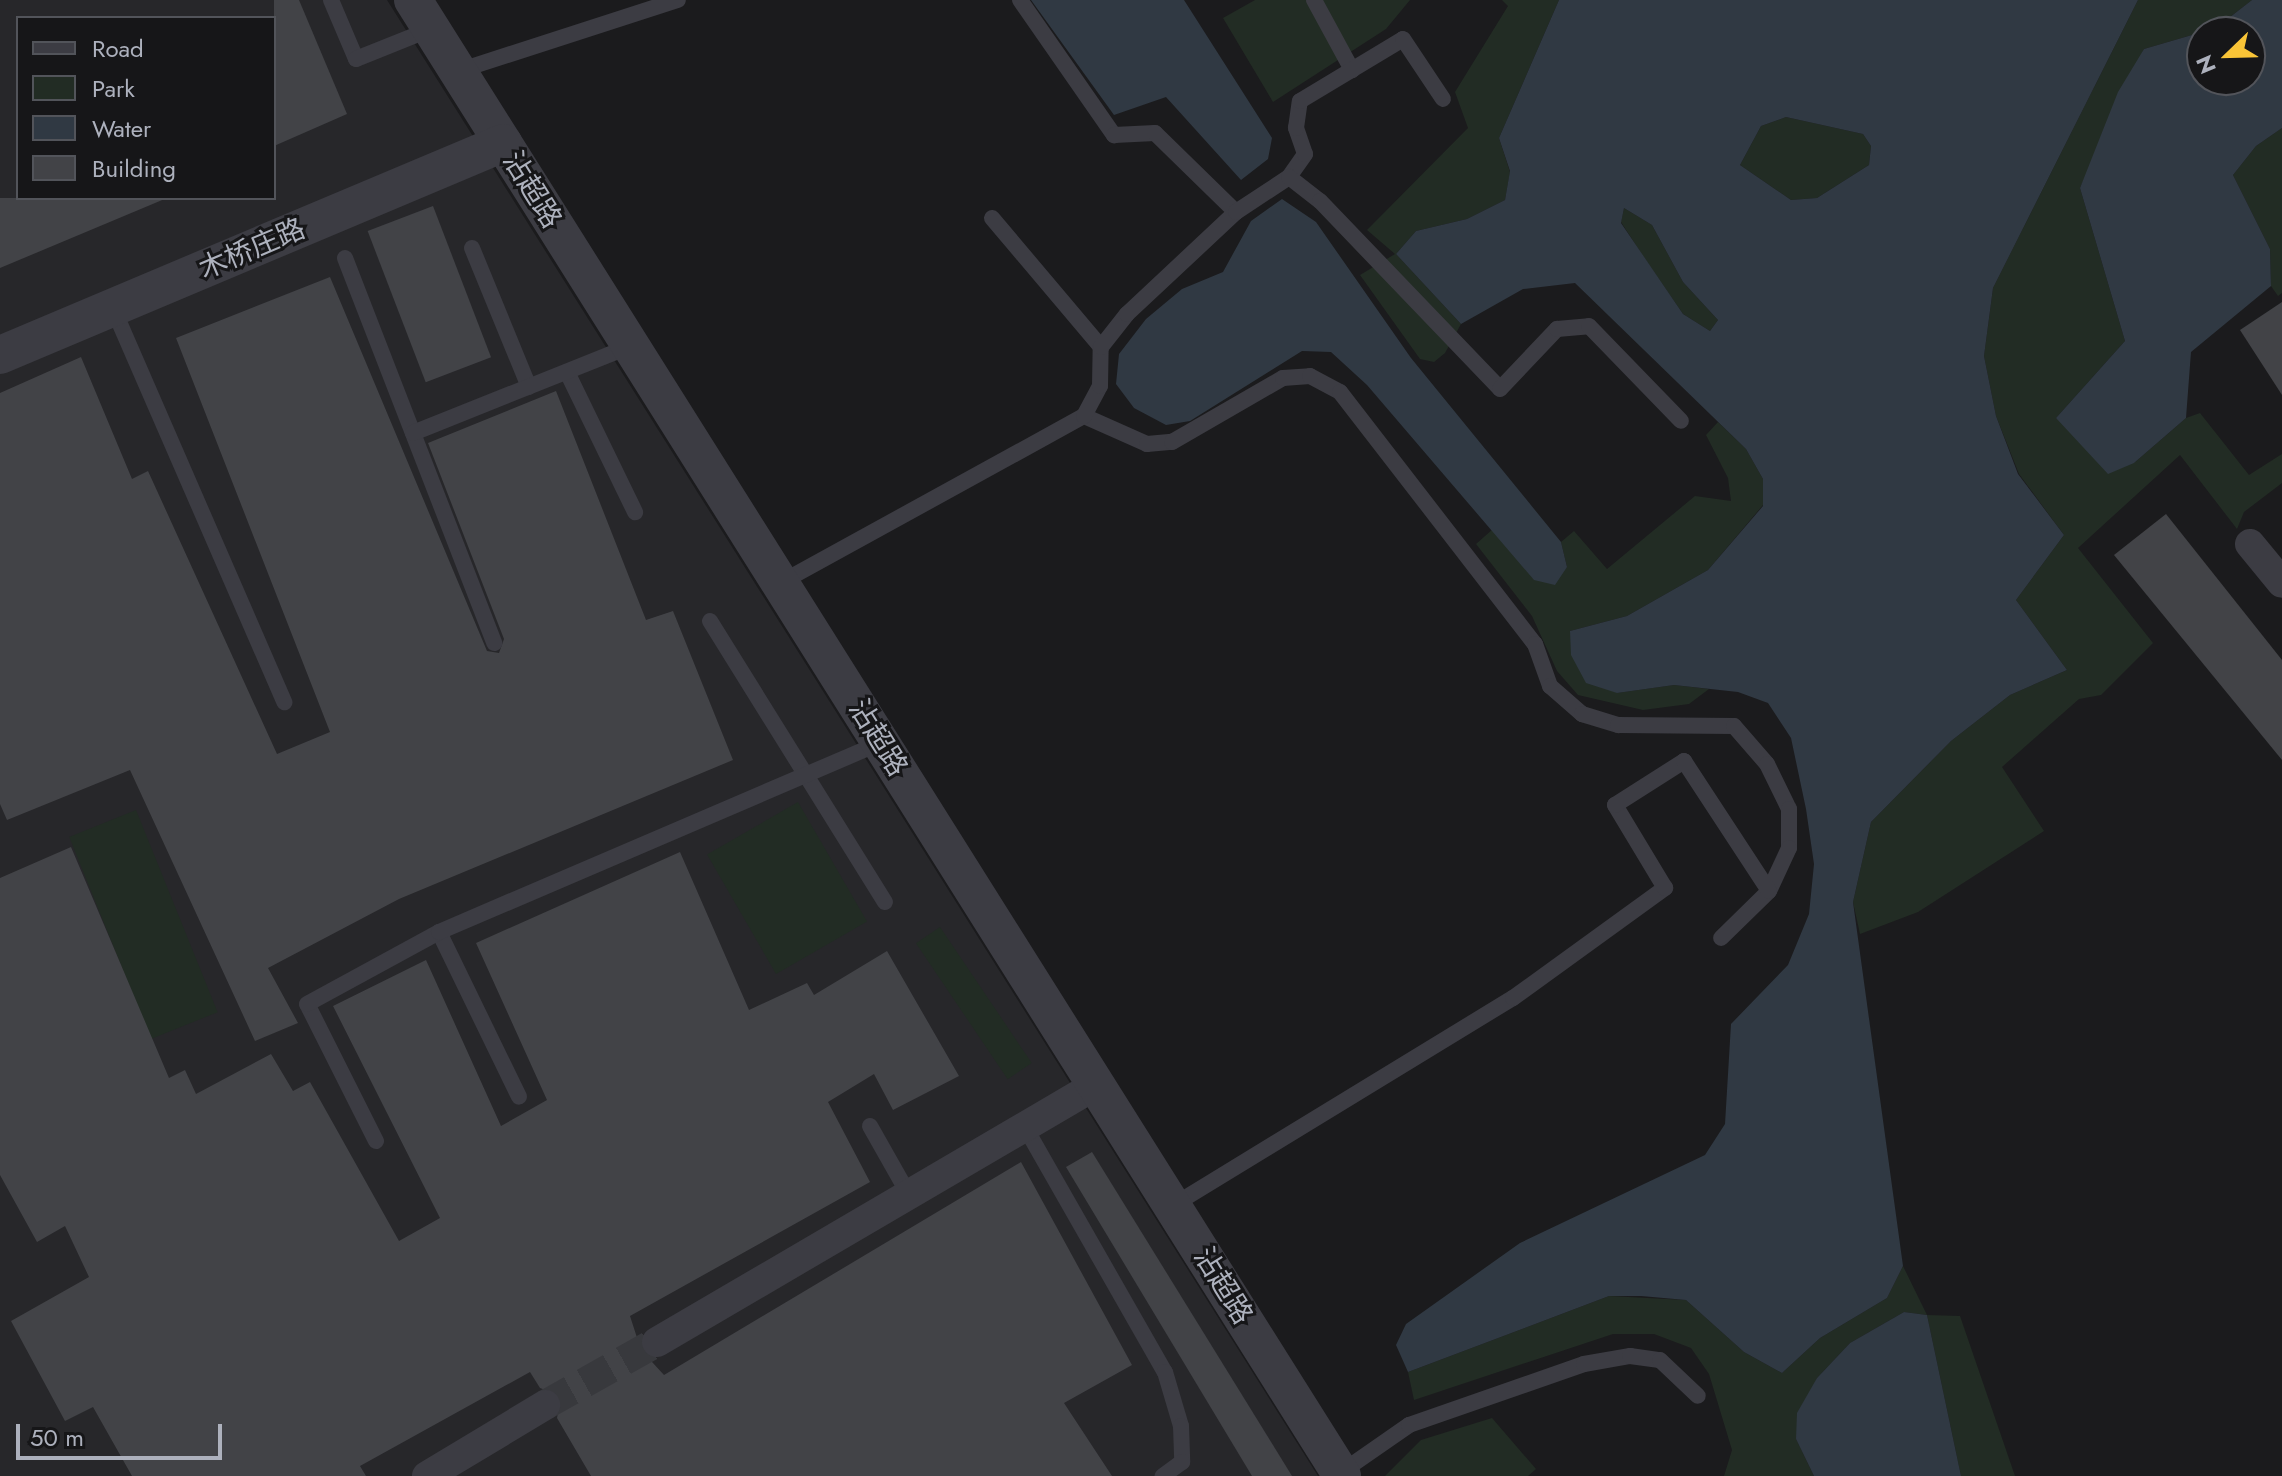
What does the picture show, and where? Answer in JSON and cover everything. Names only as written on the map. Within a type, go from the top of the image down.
[{"type":"street","name":"沾超路","points":[[422,14],[1341,1474]]},
{"type":"street","name":"木桥庄路","points":[[0,355],[503,143]]},
{"type":"street","points":[[2250,544],[2282,583]]},
{"type":"street","points":[[657,1342],[1096,1085]]},
{"type":"street","points":[[427,1476],[545,1405]]},
{"type":"lane","points":[[331,0],[356,59],[422,14]]},
{"type":"lane","points":[[458,71],[678,0]]},
{"type":"lane","points":[[1020,0],[1114,135],[1155,133],[1236,212]]},
{"type":"lane","points":[[1314,0],[1352,70]]},
{"type":"lane","points":[[780,583],[1084,416],[1100,386],[1101,347],[1127,314],[1236,212],[1289,177],[1305,154],[1296,128],[1300,101],[1403,39],[1443,99]]},
{"type":"lane","points":[[1289,177],[1320,201],[1500,389],[1557,329],[1589,326],[1681,421]]},
{"type":"lane","points":[[992,218],[1101,347]]},
{"type":"lane","points":[[472,248],[529,387]]},
{"type":"lane","points":[[345,258],[494,643]]},
{"type":"lane","points":[[113,308],[284,702]]},
{"type":"lane","points":[[413,433],[631,346]]},
{"type":"lane","points":[[567,372],[635,512]]},
{"type":"lane","points":[[1084,416],[1147,444],[1172,442],[1283,378],[1310,376],[1340,392],[1535,644],[1550,686],[1582,714],[1618,725],[1702,721],[1734,726],[1767,764],[1789,809],[1789,848],[1769,891],[1721,938]]},
{"type":"lane","points":[[710,621],[885,902]]},
{"type":"lane","points":[[376,1141],[307,1004],[439,932],[881,743]]},
{"type":"lane","points":[[1172,1206],[1513,998],[1665,888],[1615,805],[1684,761],[1769,891]]},
{"type":"lane","points":[[439,932],[519,1097]]},
{"type":"lane","points":[[870,1126],[909,1195]]},
{"type":"lane","points":[[1025,1127],[1165,1372],[1181,1426],[1182,1462],[1193,1476]]},
{"type":"lane","points":[[1341,1474],[1409,1425],[1584,1364],[1630,1356],[1660,1360],[1698,1396]]},
{"type":"lane","points":[[1163,1476],[1182,1462]]},
{"type":"shaded area","points":[[0,0],[387,0],[1318,1476],[0,1476]]},
{"type":"green space","points":[[1255,0],[1410,0],[1386,29],[1273,102],[1223,18]]},
{"type":"green space","points":[[1502,0],[1559,0],[1499,138],[1510,172],[1505,200],[1467,219],[1416,231],[1396,254],[1461,324],[1445,353],[1434,362],[1420,359],[1360,275],[1395,254],[1367,230],[1468,128],[1455,92],[1508,6]]},
{"type":"green space","points":[[2138,0],[2252,0],[2231,16],[2186,16],[2186,37],[2144,49],[2080,188],[2125,341],[2056,418],[2134,463],[2186,418],[2200,413],[2249,475],[2282,454],[2282,483],[2244,512],[2237,529],[2180,455],[2078,548],[2153,643],[2101,695],[2079,699],[2002,767],[2044,831],[1918,912],[1860,934],[1853,902],[1871,822],[1951,741],[2010,695],[2067,670],[2016,600],[2064,535],[2019,474],[1996,416],[1984,356],[1993,288]]},
{"type":"green space","points":[[1786,117],[1863,134],[1871,146],[1869,165],[1817,198],[1791,200],[1740,165],[1761,126]]},
{"type":"green space","points":[[2282,128],[2282,293],[2278,296],[2271,286],[2270,249],[2233,175],[2256,146]]},
{"type":"green space","points":[[1624,208],[1652,225],[1683,282],[1718,320],[1710,331],[1683,314],[1621,222]]},
{"type":"green space","points":[[1718,422],[1746,449],[1763,479],[1763,505],[1708,570],[1627,616],[1570,631],[1617,693],[1674,685],[1709,689],[1689,704],[1643,710],[1578,695],[1557,671],[1532,616],[1476,544],[1493,529],[1534,579],[1567,567],[1561,542],[1574,531],[1607,569],[1695,496],[1731,501],[1728,478],[1706,435]]},
{"type":"green space","points":[[798,802],[867,922],[776,974],[707,855]]},
{"type":"green space","points":[[136,810],[218,1012],[151,1039],[69,837]]},
{"type":"green space","points":[[940,927],[1032,1063],[1008,1079],[916,943]]},
{"type":"green space","points":[[1903,1266],[1927,1315],[1904,1312],[1850,1343],[1817,1378],[1796,1439],[1814,1476],[1724,1476],[1732,1450],[1709,1374],[1691,1348],[1654,1334],[1613,1334],[1414,1400],[1408,1372],[1609,1296],[1686,1300],[1744,1352],[1782,1373],[1820,1338],[1887,1298]]},
{"type":"green space","points":[[1927,1315],[1960,1316],[2015,1476],[1961,1476]]},
{"type":"green space","points":[[1492,1418],[1536,1469],[1528,1476],[1385,1476],[1421,1440]]},
{"type":"water","points":[[1031,0],[1184,0],[1272,138],[1268,159],[1241,180],[1166,97],[1114,115]]},
{"type":"water","points":[[1559,0],[2138,0],[1993,288],[1984,356],[1996,416],[2018,474],[2064,535],[2016,600],[2067,670],[2010,695],[1951,741],[1871,822],[1853,902],[1903,1266],[1887,1298],[1820,1338],[1782,1373],[1744,1352],[1686,1300],[1641,1296],[1609,1296],[1408,1372],[1396,1345],[1406,1324],[1520,1243],[1705,1155],[1725,1124],[1731,1024],[1788,965],[1809,914],[1814,864],[1791,738],[1768,703],[1738,692],[1674,685],[1617,693],[1586,683],[1571,655],[1570,631],[1627,616],[1708,570],[1763,506],[1763,479],[1746,449],[1575,283],[1523,289],[1461,324],[1396,254],[1416,231],[1467,219],[1505,200],[1510,171],[1499,138]],"holes":[[[1786,117],[1863,134],[1871,146],[1869,165],[1817,198],[1791,200],[1740,165],[1761,126]],[[1624,208],[1652,225],[1683,282],[1718,320],[1710,331],[1683,314],[1621,223]]]},
{"type":"water","points":[[2252,0],[2282,0],[2282,128],[2256,146],[2233,175],[2270,249],[2271,286],[2191,352],[2186,418],[2134,463],[2108,474],[2056,418],[2125,341],[2080,188],[2118,92],[2144,49],[2186,37],[2186,96],[2266,96],[2266,16],[2231,16]]},
{"type":"water","points":[[1282,199],[1316,222],[1411,358],[1561,542],[1567,567],[1555,585],[1534,580],[1367,385],[1331,352],[1302,351],[1190,421],[1166,425],[1134,408],[1116,384],[1119,354],[1146,319],[1182,289],[1223,272],[1251,221]]},
{"type":"water","points":[[1904,1312],[1927,1315],[1961,1476],[1814,1476],[1796,1439],[1797,1413],[1817,1378],[1850,1343]]},
{"type":"building","points":[[274,0],[299,0],[347,114],[276,145],[276,16]]},
{"type":"building","points":[[0,198],[162,200],[0,268]]},
{"type":"building","points":[[433,206],[491,357],[426,382],[368,231]]},
{"type":"building","points":[[330,277],[487,651],[499,653],[504,639],[428,443],[556,391],[646,620],[673,611],[733,760],[399,899],[268,968],[298,1023],[255,1041],[130,770],[7,820],[0,804],[0,393],[81,357],[132,479],[148,471],[277,754],[330,732],[176,338]]},
{"type":"building","points":[[2282,302],[2282,395],[2240,330]]},
{"type":"building","points":[[2166,514],[2282,660],[2282,760],[2114,555]]},
{"type":"building","points":[[71,847],[169,1078],[185,1070],[196,1094],[271,1054],[293,1091],[310,1082],[399,1241],[440,1218],[333,1006],[426,960],[501,1126],[547,1100],[476,943],[680,852],[749,1010],[807,983],[814,995],[887,951],[959,1076],[893,1110],[874,1074],[828,1102],[870,1182],[630,1316],[641,1350],[664,1375],[1021,1162],[1132,1365],[1064,1403],[1112,1476],[591,1476],[557,1418],[561,1396],[540,1388],[530,1372],[360,1466],[366,1476],[132,1476],[93,1407],[65,1421],[11,1321],[89,1277],[65,1226],[37,1242],[0,1175],[0,878]]},
{"type":"building","points":[[1092,1152],[1292,1476],[1252,1476],[1066,1167]]},
{"type":"tunnel","points":[[545,1405],[657,1342]]}]
